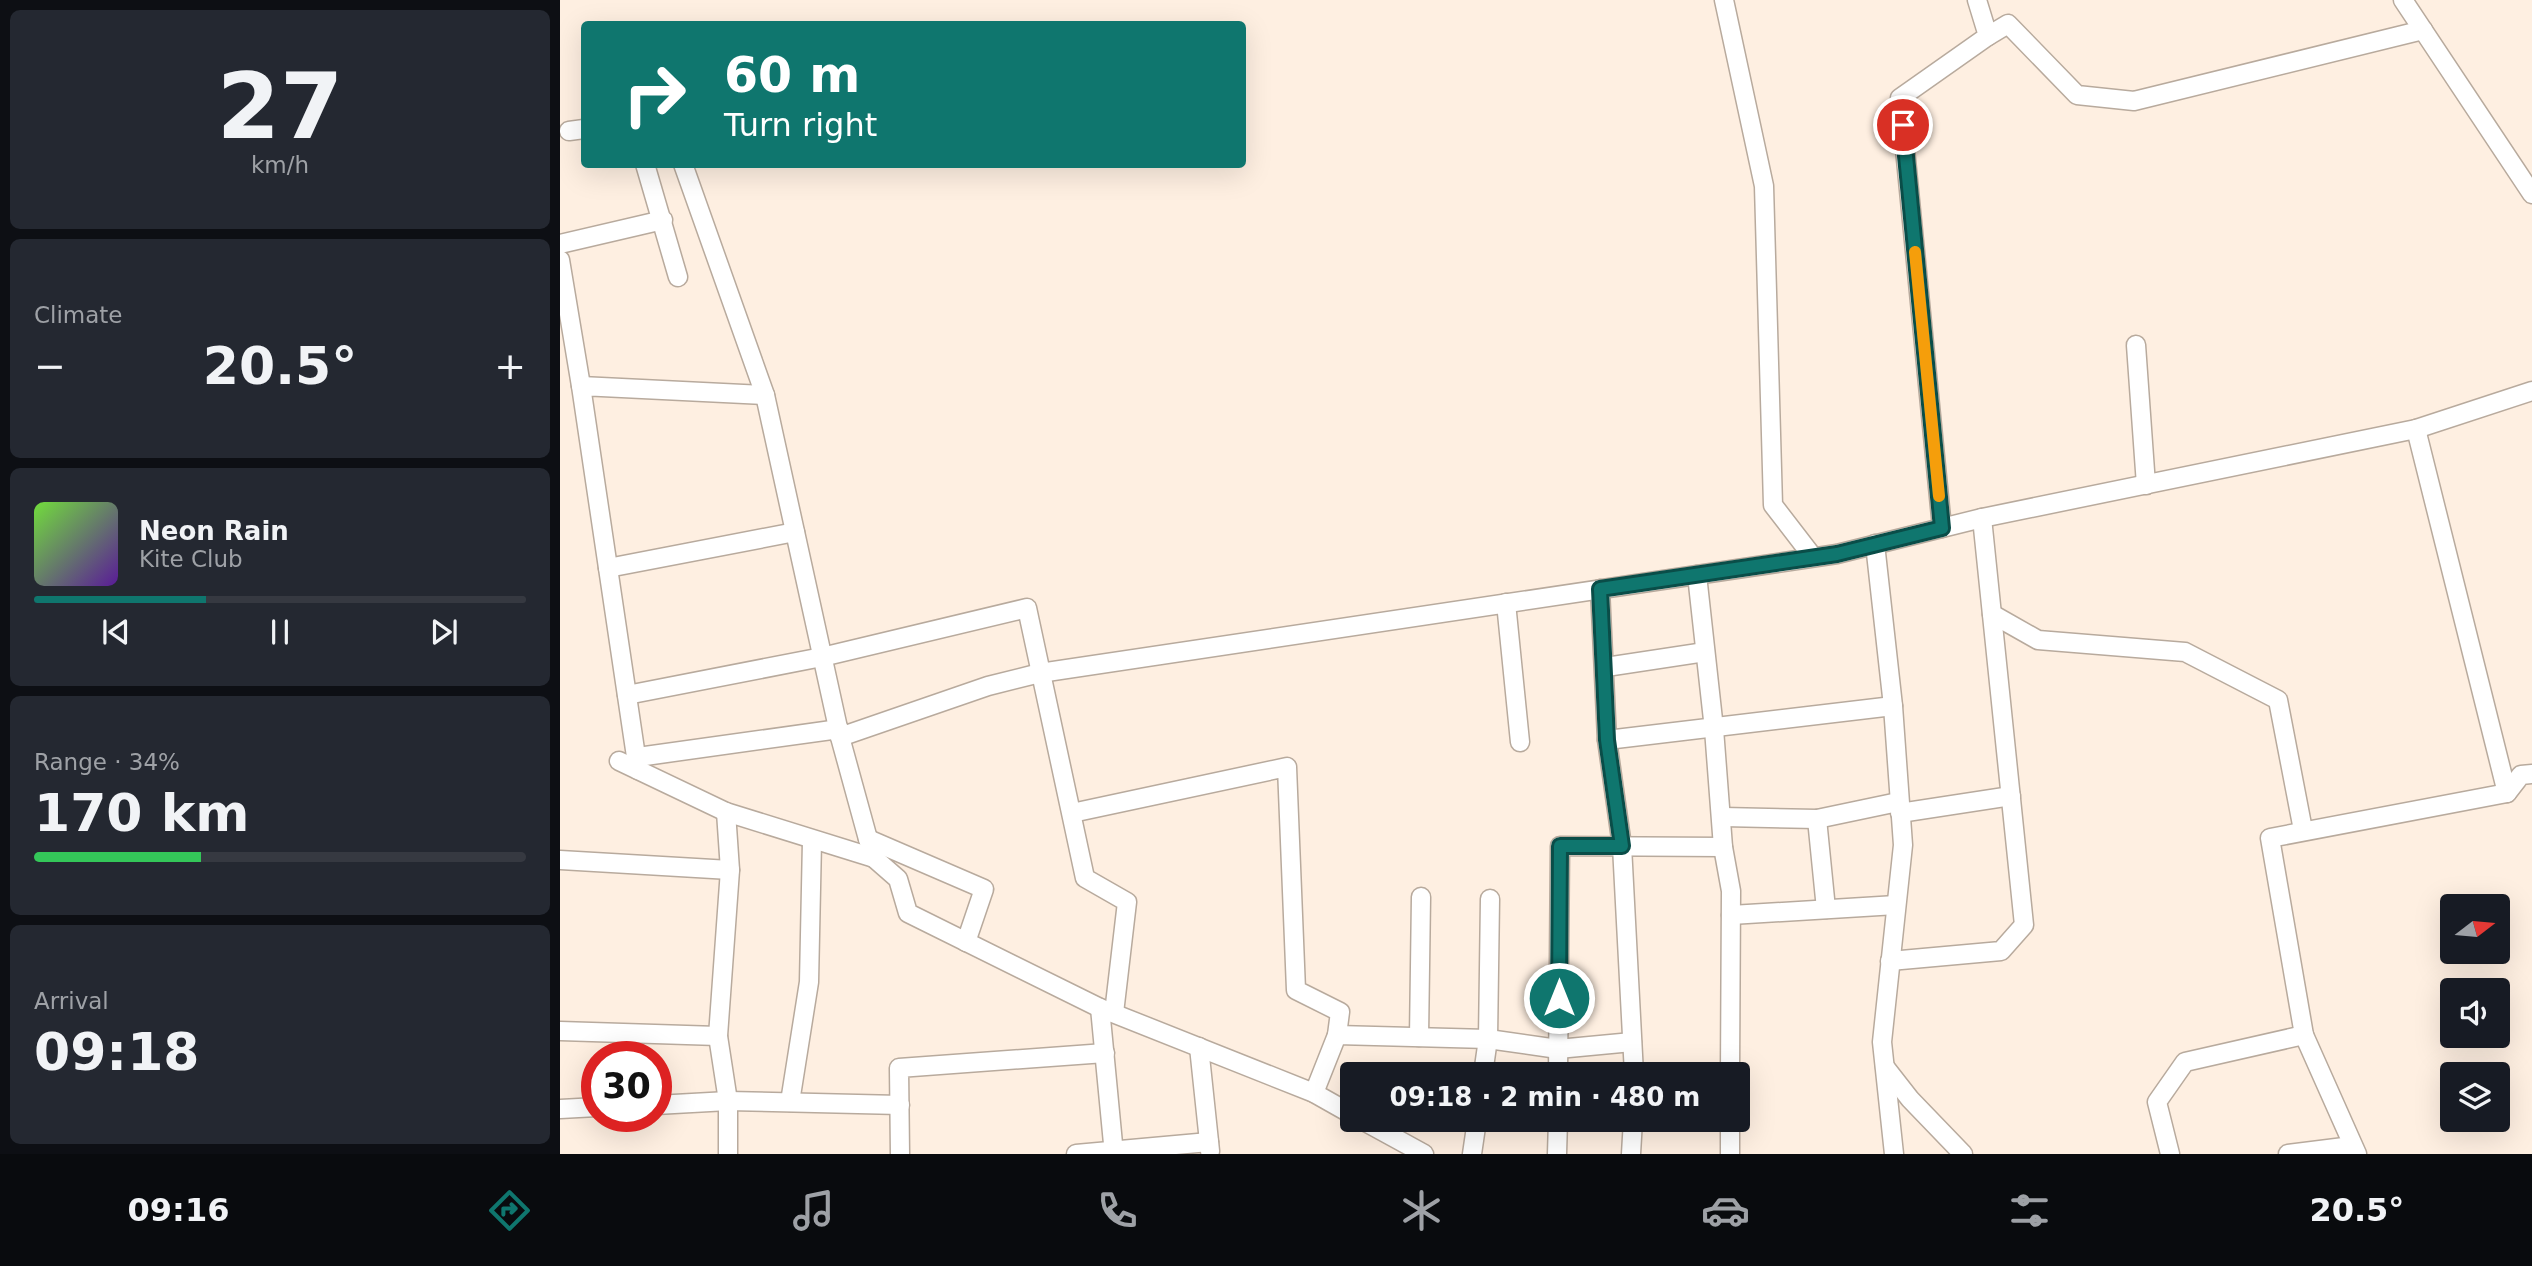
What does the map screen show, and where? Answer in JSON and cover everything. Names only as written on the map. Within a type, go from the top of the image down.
[{"type":"street","points":[[1724,0],[1764,186],[1773,505],[1813,557]]},
{"type":"street","points":[[1977,0],[1987,36]]},
{"type":"street","points":[[2403,0],[2532,194]]},
{"type":"street","points":[[1942,528],[1900,98],[2008,24],[2077,95],[2134,101],[2423,30]]},
{"type":"street","points":[[646,168],[678,277]]},
{"type":"street","points":[[683,168],[765,395],[839,733],[874,858]]},
{"type":"street","points":[[560,244],[663,220]]},
{"type":"street","points":[[560,260],[638,763]]},
{"type":"street","points":[[2136,345],[2146,485]]},
{"type":"street","points":[[581,386],[765,395]]},
{"type":"street","points":[[619,761],[638,763],[839,733],[988,685],[1040,673],[1813,557],[1982,518],[2416,429],[2532,391]]},
{"type":"street","points":[[2416,429],[2507,793]]},
{"type":"street","points":[[1891,961],[2001,951],[2025,925],[1982,518]]},
{"type":"street","points":[[608,568],[795,532]]},
{"type":"street","points":[[1875,544],[1893,706],[1903,845],[1882,1042],[1894,1154]]},
{"type":"street","points":[[1697,575],[1723,817],[1723,847],[1731,891],[1730,1062]]},
{"type":"street","points":[[1600,589],[1606,667],[1607,740],[1622,846],[1633,1062]]},
{"type":"street","points":[[1506,603],[1521,742]]},
{"type":"street","points":[[627,695],[822,657],[1027,608],[1085,878],[1127,902],[1107,1010],[1105,1053],[1114,1153]]},
{"type":"street","points":[[1992,614],[2038,640],[2185,652],[2278,700],[2303,830]]},
{"type":"street","points":[[1606,667],[1705,652]]},
{"type":"street","points":[[1607,740],[1893,706]]},
{"type":"street","points":[[638,763],[726,812],[812,841],[874,858],[898,879],[908,913],[1107,1010],[1314,1093],[1340,1108]]},
{"type":"street","points":[[1072,813],[1287,767],[1296,990],[1340,1012],[1337,1035],[1314,1093]]},
{"type":"street","points":[[2288,1154],[2354,1150],[2304,1035],[2270,838],[2507,793],[2521,775],[2532,774]]},
{"type":"street","points":[[1723,817],[1817,819],[2011,796]]},
{"type":"street","points":[[726,812],[730,870],[718,1036],[728,1101],[728,1154]]},
{"type":"street","points":[[1817,819],[1826,909]]},
{"type":"street","points":[[868,839],[984,889],[966,942]]},
{"type":"street","points":[[790,1102],[809,982],[812,841]]},
{"type":"street","points":[[1558,1062],[1560,846],[1723,847]]},
{"type":"street","points":[[560,860],[730,870]]},
{"type":"street","points":[[1419,1037],[1422,897]]},
{"type":"street","points":[[1485,1062],[1488,1039],[1490,899]]},
{"type":"street","points":[[1731,915],[1896,905]]},
{"type":"street","points":[[560,1031],[718,1036]]},
{"type":"street","points":[[1337,1035],[1488,1039],[1558,1049],[1632,1042]]},
{"type":"street","points":[[2170,1154],[2157,1102],[2185,1062],[2304,1035]]},
{"type":"street","points":[[1076,1154],[1209,1148],[1199,1047]]},
{"type":"street","points":[[900,1154],[899,1068],[1105,1053]]},
{"type":"street","points":[[1885,1067],[1910,1099],[1964,1154]]},
{"type":"street","points":[[672,1104],[728,1101],[900,1105]]},
{"type":"street","points":[[560,1109],[581,1108]]},
{"type":"street","points":[[1383,1132],[1416,1152]]},
{"type":"street","points":[[1472,1154],[1475,1132]]},
{"type":"street","points":[[1557,1154],[1558,1132]]},
{"type":"street","points":[[1631,1154],[1632,1132]]},
{"type":"street","points":[[1730,1132],[1730,1154]]},
{"type":"slow traffic","points":[[1915,252],[1939,496]]},
{"type":"route","points":[[1559,998],[1560,846],[1622,846],[1607,740],[1606,667],[1600,589],[1837,554],[1942,528],[1903,125]]}]
